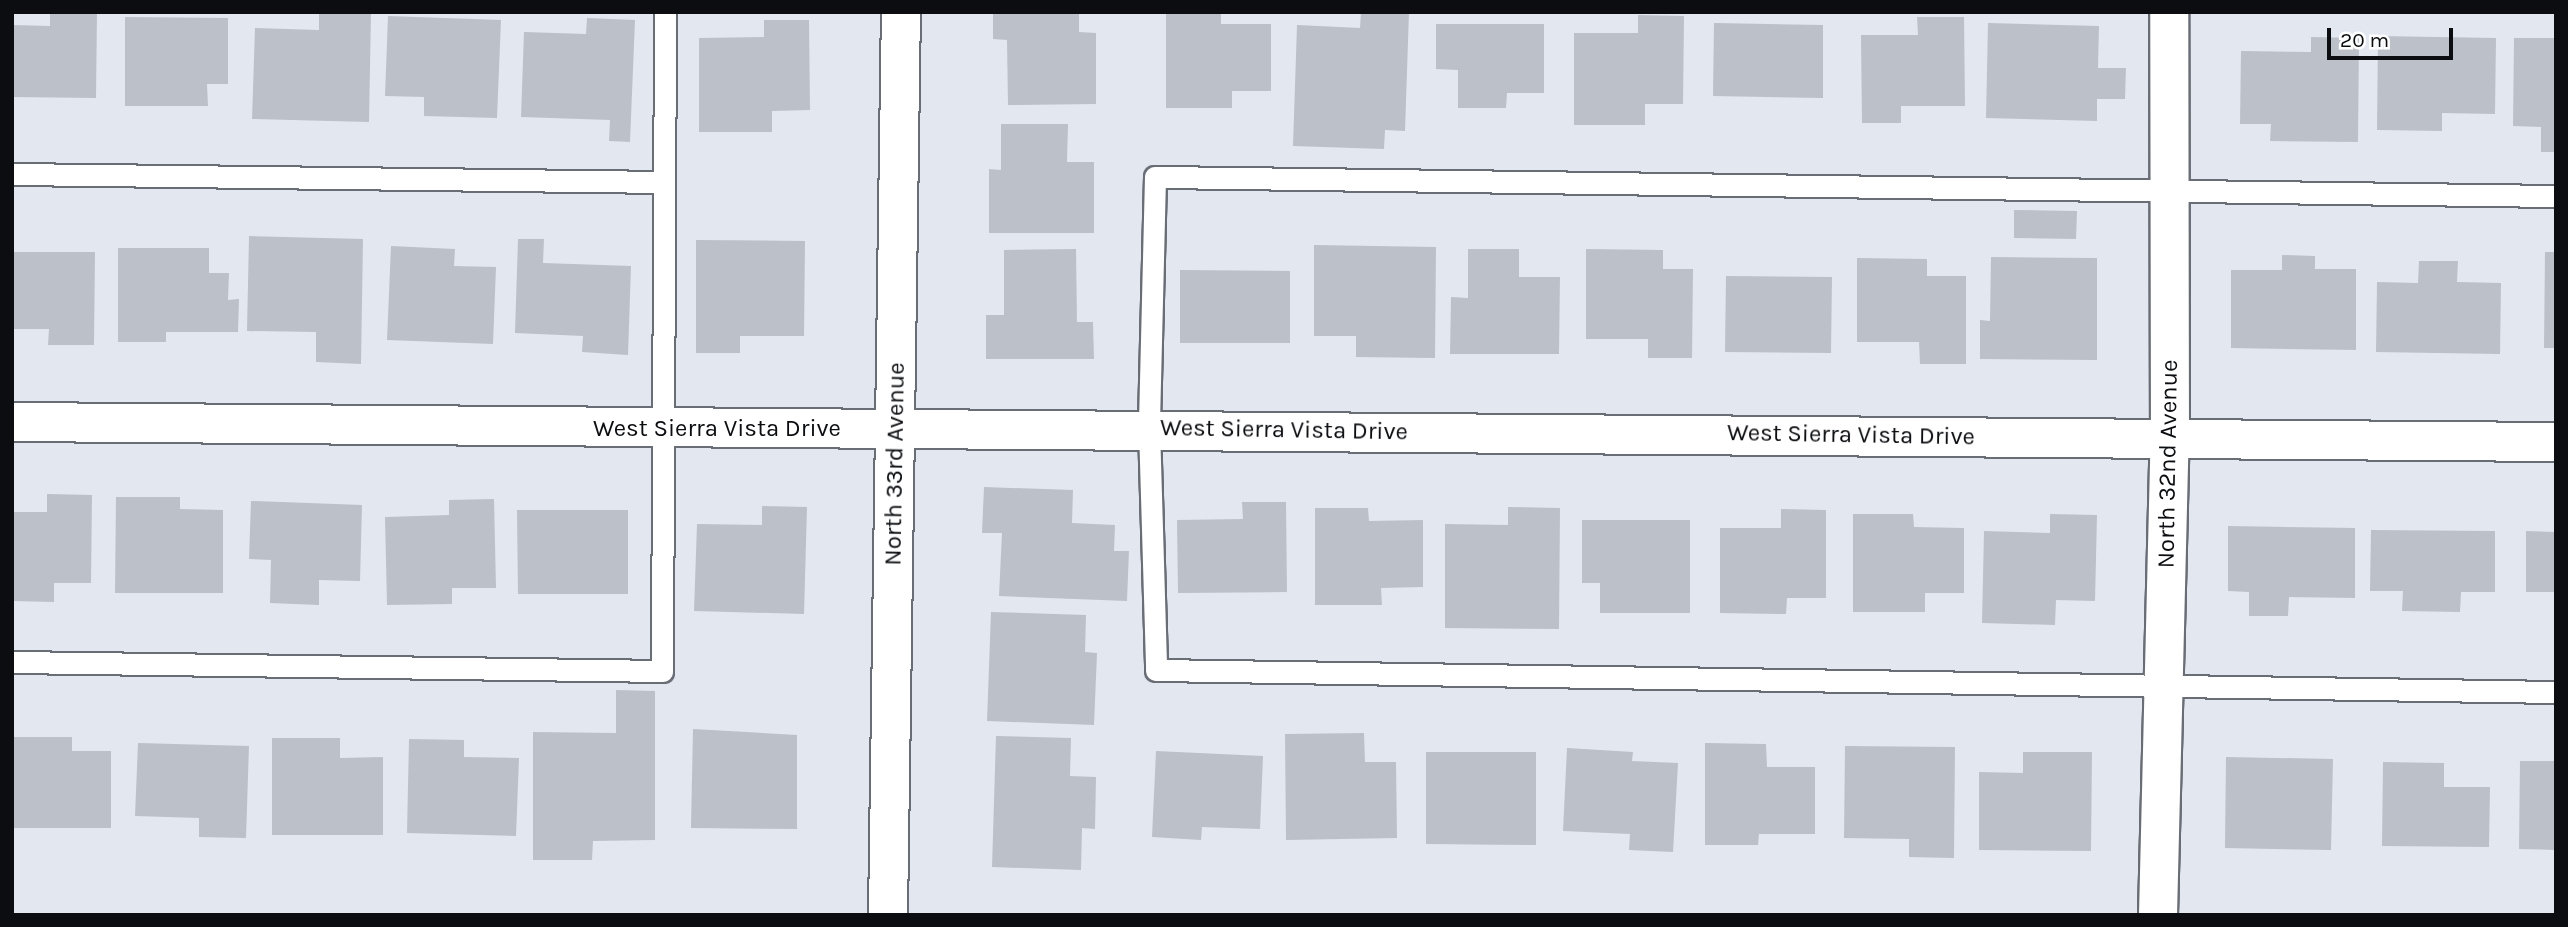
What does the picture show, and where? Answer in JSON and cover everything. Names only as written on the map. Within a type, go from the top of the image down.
[{"type":"street","name":"North 33rd Avenue","points":[[888,915],[901,12]]},
{"type":"street","name":"North 32nd Avenue","points":[[2158,915],[2170,439],[2172,195],[2169,12]]},
{"type":"street","name":"West Sierra Vista Drive","points":[[12,422],[661,430],[1149,429],[2556,442]]},
{"type":"lane","points":[[12,662],[662,671],[665,12]]},
{"type":"lane","points":[[12,174],[664,182]]},
{"type":"lane","points":[[2556,196],[2172,195],[1155,177],[1149,429],[1156,670],[2162,690],[2556,692]]},
{"type":"building","points":[[50,12],[97,12],[96,98],[12,97],[12,25],[50,26]]},
{"type":"building","points":[[319,12],[371,12],[369,122],[252,119],[255,28],[319,30]]},
{"type":"building","points":[[993,12],[1079,12],[1079,32],[1096,33],[1096,104],[1008,105],[1007,40],[993,39]]},
{"type":"building","points":[[1361,12],[1409,12],[1405,131],[1385,130],[1384,149],[1293,146],[1297,25],[1360,28]]},
{"type":"building","points":[[1166,13],[1221,13],[1221,24],[1271,24],[1271,91],[1232,91],[1232,108],[1166,108]]},
{"type":"building","points":[[1638,15],[1684,16],[1683,104],[1645,104],[1645,125],[1574,125],[1574,33],[1638,33]]},
{"type":"building","points":[[388,16],[501,20],[497,118],[424,116],[424,97],[385,96]]},
{"type":"building","points":[[125,17],[228,18],[228,84],[207,84],[208,106],[125,106]]},
{"type":"building","points":[[1917,17],[1964,17],[1965,106],[1901,106],[1901,123],[1862,123],[1861,35],[1918,35]]},
{"type":"building","points":[[587,18],[635,20],[630,142],[609,141],[610,120],[521,117],[524,32],[586,34]]},
{"type":"building","points":[[764,20],[809,20],[810,110],[772,111],[772,132],[699,132],[699,38],[764,37]]},
{"type":"building","points":[[1714,23],[1823,25],[1823,98],[1713,96]]},
{"type":"building","points":[[1988,23],[2099,26],[2098,68],[2126,68],[2125,99],[2097,99],[2097,121],[1986,118]]},
{"type":"building","points":[[1436,24],[1544,24],[1544,93],[1507,93],[1506,108],[1458,108],[1458,70],[1436,69]]},
{"type":"building","points":[[2378,36],[2496,38],[2495,114],[2442,113],[2442,131],[2377,130]]},
{"type":"building","points":[[2311,37],[2359,38],[2358,142],[2270,141],[2271,124],[2240,124],[2241,51],[2311,52]]},
{"type":"building","points":[[2514,38],[2556,38],[2556,152],[2541,152],[2541,127],[2513,126]]},
{"type":"building","points":[[1001,124],[1068,124],[1067,162],[1094,162],[1094,233],[989,233],[989,169],[1001,170]]},
{"type":"building","points":[[2014,210],[2077,211],[2076,239],[2014,238]]},
{"type":"building","points":[[249,236],[363,239],[361,364],[316,362],[316,332],[247,331]]},
{"type":"building","points":[[518,239],[544,239],[543,263],[631,266],[628,355],[582,352],[583,336],[515,333]]},
{"type":"building","points":[[696,240],[805,241],[804,336],[740,336],[740,353],[696,353]]},
{"type":"building","points":[[1314,245],[1436,247],[1435,358],[1356,357],[1356,336],[1314,336]]},
{"type":"building","points":[[391,246],[455,249],[454,266],[496,267],[493,344],[387,340]]},
{"type":"building","points":[[118,248],[209,248],[209,273],[229,273],[228,300],[239,299],[238,332],[166,332],[166,342],[118,342]]},
{"type":"building","points":[[1076,249],[1077,322],[1093,322],[1094,359],[986,359],[986,315],[1004,315],[1004,250]]},
{"type":"building","points":[[1468,249],[1519,249],[1519,277],[1560,277],[1559,354],[1450,354],[1451,297],[1468,298]]},
{"type":"building","points":[[1586,249],[1663,250],[1663,269],[1693,269],[1692,358],[1648,358],[1648,339],[1586,339]]},
{"type":"building","points":[[12,252],[95,252],[94,345],[48,345],[49,329],[12,329]]},
{"type":"building","points":[[2545,252],[2556,252],[2556,348],[2544,348]]},
{"type":"building","points":[[2282,255],[2315,256],[2315,269],[2356,269],[2356,350],[2231,348],[2231,270],[2282,270]]},
{"type":"building","points":[[1991,257],[2097,258],[2097,360],[1980,359],[1980,320],[1990,321]]},
{"type":"building","points":[[1857,258],[1927,259],[1927,276],[1966,276],[1966,364],[1920,364],[1919,342],[1857,342]]},
{"type":"building","points":[[2419,261],[2458,261],[2457,282],[2501,283],[2500,354],[2376,352],[2377,282],[2418,283]]},
{"type":"building","points":[[1180,270],[1290,271],[1290,343],[1180,343]]},
{"type":"building","points":[[1726,276],[1832,277],[1831,353],[1725,352]]},
{"type":"building","points":[[984,487],[1073,490],[1072,523],[1115,525],[1114,551],[1129,551],[1127,601],[999,596],[1002,533],[982,533]]},
{"type":"building","points":[[47,494],[92,495],[91,583],[54,583],[54,602],[12,601],[12,512],[47,512]]},
{"type":"building","points":[[116,497],[180,497],[180,509],[223,510],[223,593],[115,593]]},
{"type":"building","points":[[494,499],[496,588],[452,588],[452,604],[387,605],[385,517],[449,515],[449,500]]},
{"type":"building","points":[[251,501],[362,505],[360,581],[319,580],[319,605],[270,603],[271,560],[249,559]]},
{"type":"building","points":[[1242,502],[1286,502],[1287,592],[1178,593],[1177,520],[1243,519]]},
{"type":"building","points":[[762,506],[807,507],[804,614],[694,611],[697,524],[762,525]]},
{"type":"building","points":[[1508,507],[1560,508],[1559,629],[1445,628],[1445,524],[1508,525]]},
{"type":"building","points":[[1315,508],[1368,508],[1369,521],[1423,520],[1423,587],[1381,588],[1382,605],[1315,605]]},
{"type":"building","points":[[1781,509],[1826,510],[1826,598],[1787,598],[1786,614],[1720,613],[1720,528],[1781,528]]},
{"type":"building","points":[[517,510],[628,510],[628,594],[518,594]]},
{"type":"building","points":[[1853,514],[1913,514],[1914,527],[1964,528],[1964,593],[1925,593],[1925,612],[1853,612]]},
{"type":"building","points":[[2050,514],[2097,515],[2095,601],[2056,600],[2055,625],[1982,623],[1984,531],[2050,533]]},
{"type":"building","points":[[1582,520],[1690,520],[1690,613],[1600,613],[1600,583],[1582,583]]},
{"type":"building","points":[[2228,526],[2355,528],[2355,598],[2289,597],[2288,616],[2249,616],[2249,592],[2228,591]]},
{"type":"building","points":[[2371,530],[2495,531],[2495,592],[2461,592],[2460,612],[2402,611],[2403,591],[2370,591]]},
{"type":"building","points":[[2526,531],[2556,532],[2556,592],[2526,592]]},
{"type":"building","points":[[991,612],[1086,615],[1085,652],[1097,653],[1094,725],[987,721]]},
{"type":"building","points":[[616,690],[655,691],[655,840],[593,841],[592,860],[533,860],[533,732],[616,733]]},
{"type":"building","points":[[693,729],[797,735],[797,829],[691,828]]},
{"type":"building","points":[[1364,733],[1365,762],[1396,762],[1397,838],[1286,840],[1285,734]]},
{"type":"building","points":[[996,736],[1071,738],[1070,776],[1096,777],[1095,829],[1082,828],[1081,870],[992,867]]},
{"type":"building","points":[[12,737],[72,737],[72,751],[111,751],[111,828],[12,828]]},
{"type":"building","points":[[272,738],[340,738],[340,758],[383,757],[383,835],[272,835]]},
{"type":"building","points":[[409,739],[464,740],[464,757],[519,758],[516,836],[407,833]]},
{"type":"building","points":[[138,743],[249,746],[246,838],[199,837],[199,818],[135,816]]},
{"type":"building","points":[[1705,743],[1766,744],[1767,767],[1815,767],[1815,834],[1759,834],[1758,845],[1705,845]]},
{"type":"building","points":[[1845,746],[1955,747],[1954,858],[1909,857],[1909,839],[1844,838]]},
{"type":"building","points":[[1567,748],[1633,752],[1632,761],[1678,763],[1673,852],[1629,850],[1630,834],[1563,831]]},
{"type":"building","points":[[1156,751],[1263,756],[1260,829],[1202,827],[1201,840],[1152,837]]},
{"type":"building","points":[[1426,752],[1536,752],[1536,845],[1426,844]]},
{"type":"building","points":[[2023,752],[2092,752],[2091,851],[1979,850],[1979,772],[2023,773]]},
{"type":"building","points":[[2226,757],[2333,759],[2331,850],[2225,848]]},
{"type":"building","points":[[2520,761],[2556,761],[2556,850],[2519,849]]},
{"type":"building","points":[[2383,762],[2444,763],[2444,787],[2490,787],[2489,847],[2382,846]]}]
